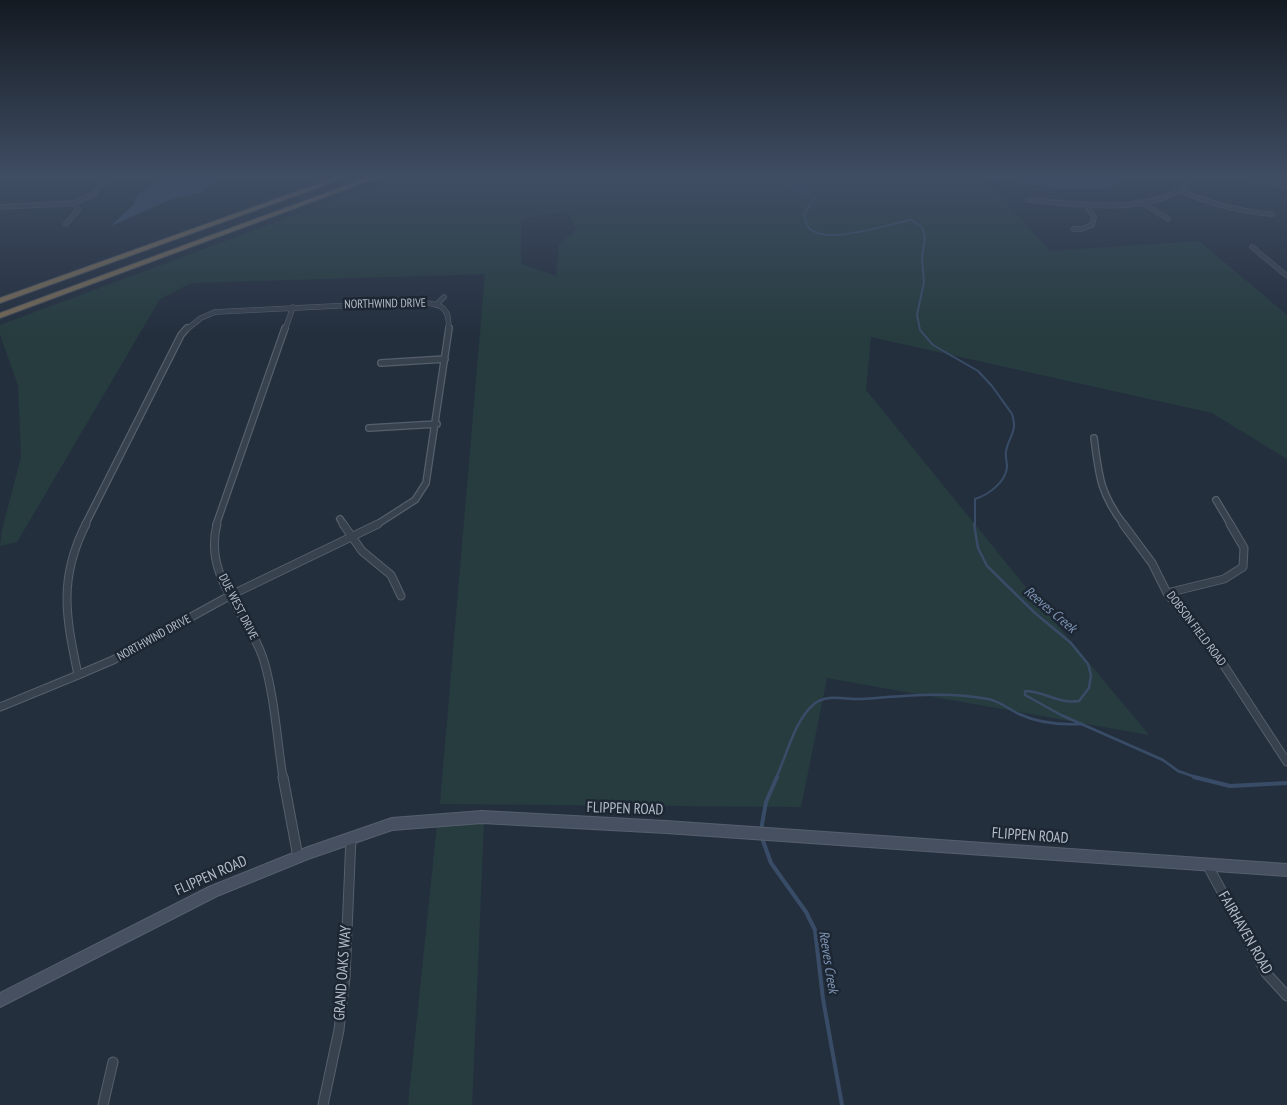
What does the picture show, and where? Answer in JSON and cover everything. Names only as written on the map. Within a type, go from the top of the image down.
[{"type":"highway","points":[[0,301],[198,230]]},
{"type":"highway","points":[[0,308],[216,230]]},
{"type":"highway","points":[[0,316],[234,230]]},
{"type":"street","points":[[1252,247],[1287,276]]},
{"type":"street","points":[[436,305],[444,297]]},
{"type":"street","name":"NORTHWIND DRIVE","points":[[0,707],[78,676],[141,646],[231,595],[351,538],[400,512],[415,500],[426,482],[445,359],[450,318],[448,311],[436,305],[416,302],[215,312],[202,316],[193,323],[181,335],[79,537],[70,563],[66,585],[68,625],[78,676]]},
{"type":"street","name":"DUE WEST DRIVE","points":[[294,308],[214,532],[213,550],[220,574],[251,630],[263,658],[269,682],[283,778],[298,857]]},
{"type":"street","points":[[381,363],[445,359]]},
{"type":"street","points":[[370,428],[436,424]]},
{"type":"street","name":"DOBSON FIELD ROAD","points":[[1094,438],[1103,493],[1111,507],[1152,562],[1167,593],[1223,664],[1287,762]]},
{"type":"street","points":[[1167,593],[1224,579],[1243,566],[1244,548],[1216,500]]},
{"type":"street","points":[[340,520],[351,538],[365,554],[396,580],[400,596]]},
{"type":"street","name":"FLIPPEN ROAD","points":[[0,1000],[212,891],[298,857],[392,824],[482,818],[666,827],[1287,870]]},
{"type":"street","name":"GRAND OAKS WAY","points":[[322,1105],[340,1021],[345,977],[351,838]]},
{"type":"street","name":"FAIRHAVEN ROAD","points":[[1208,866],[1266,974],[1287,996]]},
{"type":"street","points":[[103,1105],[113,1062]]},
{"type":"green space","points":[[256,230],[521,230],[521,264],[556,276],[559,245],[576,230],[1031,230],[1050,251],[1199,241],[1287,315],[1287,459],[1212,413],[871,337],[866,390],[1033,596],[1149,735],[827,678],[801,807],[440,804],[485,274],[191,283],[160,299],[17,542],[0,546],[2,530],[21,457],[18,385],[0,335],[0,325]]},
{"type":"green space","points":[[484,822],[472,1105],[408,1105],[437,825]]},
{"type":"waterway","name":"Reeves Creek","points":[[811,230],[830,235],[871,230]]},
{"type":"waterway","name":"Reeves Creek","points":[[923,230],[925,236],[922,258],[924,282],[917,315],[920,330],[933,345],[978,371],[992,386],[1012,414],[1014,420],[1014,430],[1006,451],[1006,473],[1000,483],[975,499],[975,525]]},
{"type":"waterway","name":"Reeves Creek","points":[[974,524],[978,548],[987,566],[1035,613],[1071,643],[1088,664],[1091,675],[1089,688],[1079,701],[1064,701],[1039,693],[1025,691],[1025,695],[1081,724]]},
{"type":"waterway","name":"Reeves Creek","points":[[776,778],[801,720],[814,704],[825,699],[956,695],[996,701],[1019,714],[1042,721],[1058,724],[1081,724]]},
{"type":"waterway","points":[[1081,724],[1163,760],[1178,771],[1198,778]]},
{"type":"waterway","name":"Reeves Creek","points":[[761,830],[766,802],[777,777]]},
{"type":"waterway","points":[[1194,777],[1198,778]]},
{"type":"waterway","points":[[1198,778],[1230,786],[1287,783]]},
{"type":"waterway","name":"Reeves Creek","points":[[762,838],[771,863],[806,912],[815,930],[823,999],[842,1105]]}]
